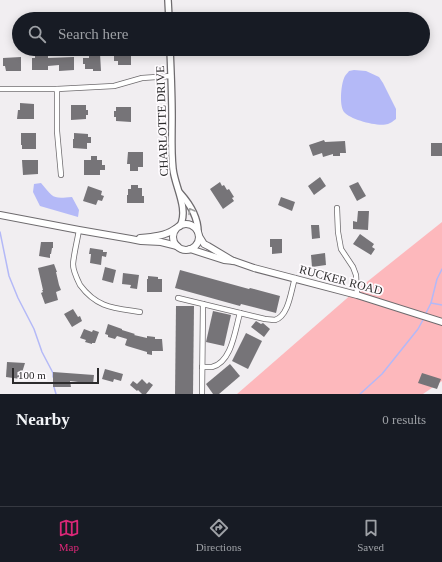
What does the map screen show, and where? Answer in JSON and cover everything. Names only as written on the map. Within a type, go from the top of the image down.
[{"type":"main road","points":[[0,215],[141,242],[162,242],[185,250],[196,245],[198,241],[198,234],[193,226],[184,224],[169,233],[154,237],[131,239]]},
{"type":"main road","points":[[176,246],[173,235],[174,231],[178,227]]},
{"type":"main road","name":"RUCKER ROAD","points":[[198,234],[204,244],[234,261],[254,268],[357,295],[442,322]]},
{"type":"main road","name":"RUCKER ROAD","points":[[190,249],[224,260],[234,261]]},
{"type":"street","points":[[168,0],[169,12]]},
{"type":"street","name":"CHARLOTTE DRIVE","points":[[170,56],[173,169],[175,181],[180,192],[195,217],[198,226],[198,234]]},
{"type":"street","points":[[0,89],[57,89],[114,86],[142,78],[171,76]]},
{"type":"street","points":[[57,89],[57,131],[61,175]]},
{"type":"street","name":"CHARLOTTE DRIVE","points":[[178,227],[183,218],[180,192]]},
{"type":"street","points":[[337,208],[340,249],[353,267],[356,275],[357,295]]},
{"type":"street","points":[[79,230],[73,266],[78,281],[86,293],[97,302],[111,308],[140,312]]},
{"type":"street","points":[[178,298],[274,320],[283,315],[287,307],[295,278]]},
{"type":"street","points":[[202,394],[203,304]]},
{"type":"street","points":[[202,367],[213,366],[224,359],[231,347],[240,313]]},
{"type":"shaded area","points":[[442,222],[442,381],[423,394],[237,394],[353,293]]},
{"type":"water","points":[[349,71],[366,71],[379,77],[396,109],[396,119],[391,123],[384,125],[372,124],[352,118],[344,112],[341,104],[342,84]]},
{"type":"water","points":[[41,183],[51,195],[61,198],[72,197],[79,210],[78,217],[40,206],[33,192],[34,184]]},
{"type":"building","points":[[35,56],[48,56],[48,58],[74,57],[74,70],[59,71],[59,65],[48,66],[48,70],[32,70],[32,58],[35,58]]},
{"type":"building","points":[[89,56],[100,56],[101,71],[85,69],[83,58],[89,58]]},
{"type":"building","points":[[114,56],[131,56],[131,65],[118,65],[118,61],[114,61]]},
{"type":"building","points":[[21,57],[21,71],[6,71],[5,66],[3,66],[3,58]]},
{"type":"building","points":[[20,103],[34,104],[34,119],[17,119],[18,110],[20,110]]},
{"type":"building","points":[[71,105],[86,105],[88,115],[86,115],[86,119],[71,120]]},
{"type":"building","points":[[116,107],[131,107],[131,122],[116,121],[114,111],[116,111]]},
{"type":"building","points":[[21,133],[36,133],[36,149],[22,149]]},
{"type":"building","points":[[74,133],[88,134],[88,137],[91,137],[91,143],[87,143],[87,149],[73,148]]},
{"type":"building","points":[[324,140],[325,142],[345,141],[346,153],[340,153],[340,156],[333,156],[333,154],[323,157],[322,153],[313,156],[309,145]]},
{"type":"building","points":[[431,143],[442,143],[442,156],[431,156]]},
{"type":"building","points":[[128,152],[143,152],[143,167],[138,167],[138,171],[130,171],[130,164],[127,164]]},
{"type":"building","points":[[91,156],[97,156],[97,160],[102,160],[102,165],[105,165],[105,170],[100,170],[100,175],[84,175],[84,160],[91,160]]},
{"type":"building","points":[[22,160],[38,160],[38,174],[23,175]]},
{"type":"building","points":[[320,177],[326,186],[314,195],[308,186]]},
{"type":"building","points":[[220,182],[227,190],[229,189],[234,197],[232,198],[234,201],[223,209],[210,189]]},
{"type":"building","points":[[358,182],[366,196],[357,201],[349,186]]},
{"type":"building","points":[[131,185],[138,185],[138,188],[142,188],[144,203],[127,203],[128,189],[131,189]]},
{"type":"building","points":[[88,186],[102,191],[101,195],[104,196],[102,201],[98,200],[96,205],[83,201]]},
{"type":"building","points":[[281,197],[295,202],[292,211],[278,205]]},
{"type":"building","points":[[358,211],[369,211],[368,230],[353,229],[353,221],[357,222]]},
{"type":"building","points":[[311,225],[319,225],[320,238],[312,239]]},
{"type":"building","points":[[360,234],[374,244],[372,247],[375,249],[371,255],[353,244]]},
{"type":"building","points":[[270,239],[282,239],[282,253],[272,254]]},
{"type":"building","points":[[41,242],[53,242],[50,258],[39,256]]},
{"type":"building","points":[[90,248],[107,252],[106,257],[102,256],[101,265],[90,263]]},
{"type":"building","points":[[325,253],[326,265],[312,267],[311,255]]},
{"type":"building","points":[[54,264],[61,290],[56,292],[58,300],[45,304],[41,293],[43,290],[38,268]]},
{"type":"building","points":[[105,267],[116,270],[113,283],[102,280]]},
{"type":"building","points":[[180,270],[280,296],[276,313],[241,304],[240,306],[175,288]]},
{"type":"building","points":[[123,273],[139,275],[137,289],[130,288],[131,285],[122,284]]},
{"type":"building","points":[[148,276],[162,279],[162,292],[147,292]]},
{"type":"building","points":[[176,306],[194,306],[193,394],[175,394]]},
{"type":"building","points":[[73,309],[78,317],[80,316],[82,321],[72,327],[64,314]]},
{"type":"building","points":[[213,311],[231,315],[224,346],[206,342]]},
{"type":"building","points":[[256,321],[261,324],[263,323],[270,329],[264,337],[251,327]]},
{"type":"building","points":[[108,324],[135,334],[134,335],[162,339],[163,351],[152,351],[152,355],[147,354],[147,352],[125,345],[127,339],[117,336],[115,339],[108,337],[108,335],[105,334]]},
{"type":"building","points":[[84,329],[92,332],[93,330],[99,332],[95,343],[92,344],[85,342],[86,340],[80,338]]},
{"type":"building","points":[[246,333],[262,341],[248,369],[232,361]]},
{"type":"building","points":[[7,362],[25,363],[20,379],[6,377]]},
{"type":"building","points":[[230,364],[240,376],[219,394],[213,394],[206,384]]},
{"type":"building","points":[[105,369],[123,374],[121,381],[114,379],[113,382],[102,379]]},
{"type":"building","points":[[53,372],[94,375],[93,384],[70,381],[71,387],[53,387]]},
{"type":"building","points":[[422,373],[441,379],[437,389],[418,383]]},
{"type":"building","points":[[142,379],[147,384],[149,382],[153,385],[146,394],[142,394],[130,385],[133,381],[137,384]]},
{"type":"waterway","points":[[0,232],[9,276],[18,298],[34,329],[42,352],[53,373],[53,377]]},
{"type":"waterway","points":[[431,303],[437,279],[442,269]]},
{"type":"waterway","points":[[425,315],[431,303],[442,305]]},
{"type":"waterway","points":[[360,394],[382,374],[418,329],[424,318]]},
{"type":"waterway","points":[[54,387],[56,394]]}]
